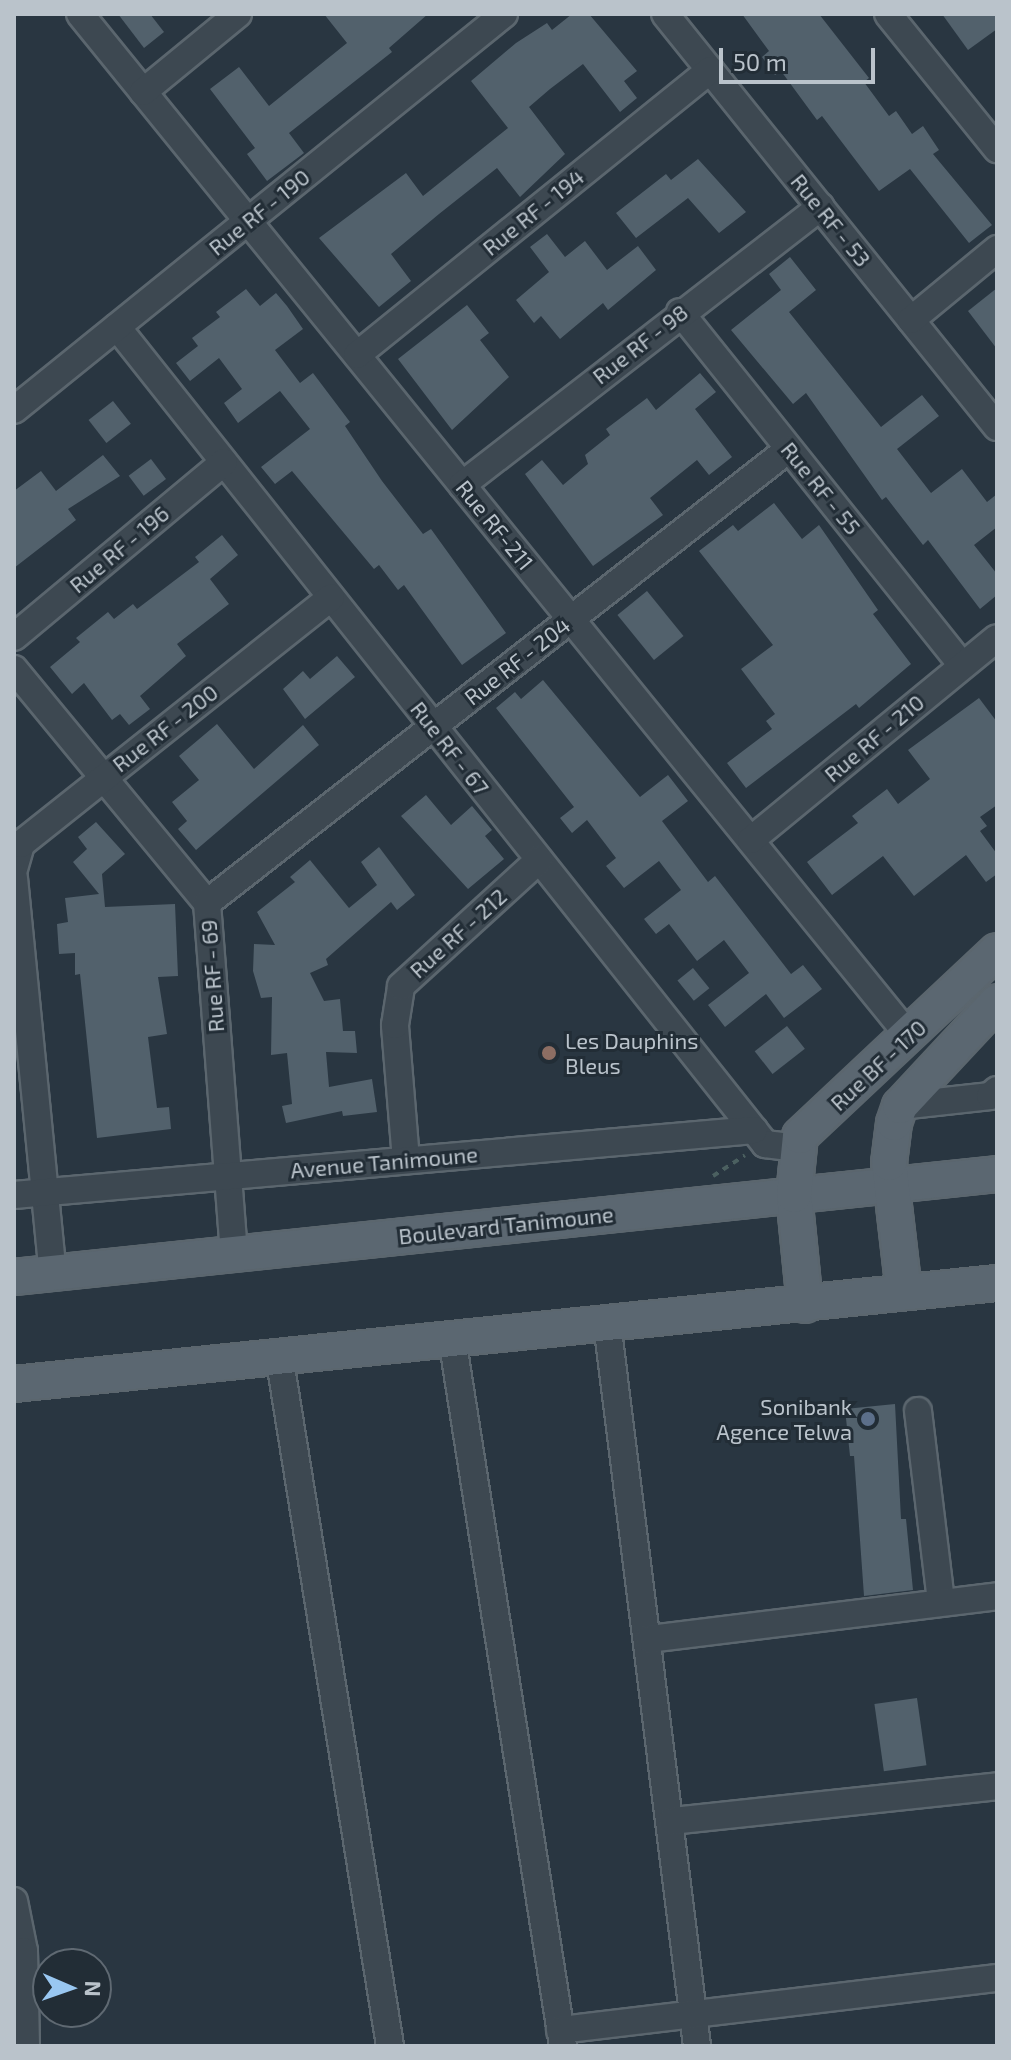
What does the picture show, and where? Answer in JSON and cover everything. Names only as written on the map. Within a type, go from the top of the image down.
[{"type":"main road","name":"Rue BF - 170","points":[[796,1148],[800,1136],[910,1037],[997,951]]},
{"type":"main road","name":"Rue BF - 170","points":[[904,1292],[889,1142],[900,1106],[997,1002]]},
{"type":"main road","points":[[796,1148],[794,1195],[805,1305]]},
{"type":"main road","name":"Boulevard Tanimoune","points":[[14,1277],[997,1174]]},
{"type":"main road","points":[[14,1384],[997,1283]]},
{"type":"street","name":"Rue RF-211","points":[[80,14],[910,1037]]},
{"type":"street","points":[[143,92],[238,14]]},
{"type":"street","name":"Rue RF - 190","points":[[14,410],[504,14]]},
{"type":"street","name":"Rue RF - 53","points":[[665,14],[997,427]]},
{"type":"street","points":[[888,14],[997,149]]},
{"type":"street","name":"Rue RF - 194","points":[[357,355],[710,70]]},
{"type":"street","name":"Rue RF - 98","points":[[462,485],[680,312],[821,207]]},
{"type":"street","points":[[911,320],[997,249]]},
{"type":"street","name":"Rue RF - 55","points":[[680,312],[962,665]]},
{"type":"street","name":"Rue RF - 67","points":[[117,327],[765,1144],[796,1148]]},
{"type":"street","name":"Rue RF - 204","points":[[207,903],[789,449]]},
{"type":"street","name":"Rue RF - 196","points":[[14,637],[224,462]]},
{"type":"street","name":"Rue RF - 200","points":[[14,869],[21,844],[105,774],[331,597]]},
{"type":"street","name":"Rue RF - 210","points":[[751,840],[997,638]]},
{"type":"street","name":"Rue RF - 69","points":[[14,669],[105,774],[207,903],[225,1176],[234,1255]]},
{"type":"street","name":"Rue RF - 212","points":[[406,1160],[395,1025],[401,986],[539,860]]},
{"type":"street","points":[[14,878],[53,1273]]},
{"type":"street","points":[[900,1106],[990,1096],[997,1090]]},
{"type":"street","name":"Avenue Tanimoune","points":[[14,1195],[754,1130]]},
{"type":"street","points":[[607,1323],[672,1821],[697,2046]]},
{"type":"street","points":[[452,1338],[562,2038],[694,2014],[997,1978]]},
{"type":"street","points":[[279,1355],[390,2046]]},
{"type":"street","points":[[918,1411],[941,1602]]},
{"type":"street","points":[[649,1639],[997,1596]]},
{"type":"street","points":[[672,1821],[997,1786]]},
{"type":"street","points":[[14,1901],[24,1951],[26,2046]]},
{"type":"building","points":[[118,14],[150,14],[164,32],[144,48]]},
{"type":"building","points":[[324,14],[428,14],[389,48],[392,52],[289,133],[304,153],[267,181],[247,154],[255,148],[210,89],[239,67],[269,106],[347,43]]},
{"type":"building","points":[[572,14],[589,14],[637,71],[624,81],[637,98],[620,112],[583,64],[550,89],[529,107],[565,154],[520,197],[497,168],[439,214],[391,254],[411,281],[379,307],[319,238],[406,173],[423,196],[508,128],[471,81],[516,43],[547,23],[552,30]]},
{"type":"building","points":[[742,14],[819,14],[869,78],[864,82],[889,116],[896,111],[912,134],[923,126],[939,150],[933,154],[992,225],[969,243],[910,169],[879,191],[822,116],[817,120],[781,71],[775,75],[762,57],[769,51]]},
{"type":"building","points":[[942,14],[997,14],[997,29],[968,50]]},
{"type":"building","points":[[698,159],[746,212],[719,233],[688,198],[636,238],[616,213],[666,174],[671,180]]},
{"type":"building","points":[[547,234],[565,257],[585,241],[607,270],[638,246],[656,270],[608,310],[603,303],[560,339],[541,316],[534,323],[516,300],[549,272],[530,247]]},
{"type":"building","points":[[790,257],[816,290],[789,312],[881,427],[922,395],[939,416],[897,449],[931,493],[962,469],[987,502],[997,494],[997,527],[974,545],[997,574],[997,595],[980,609],[928,540],[923,545],[886,497],[882,500],[806,393],[793,404],[731,330],[781,290],[769,274]]},
{"type":"building","points":[[997,288],[997,349],[968,311]]},
{"type":"building","points":[[246,289],[260,306],[276,293],[287,306],[303,329],[275,350],[300,383],[313,373],[350,422],[345,426],[382,481],[423,534],[431,529],[506,633],[462,665],[404,585],[398,590],[379,565],[374,569],[292,471],[275,484],[261,467],[310,429],[280,391],[238,423],[224,403],[242,389],[219,358],[190,381],[176,363],[198,346],[192,338],[220,317],[216,312]]},
{"type":"building","points":[[467,305],[489,333],[480,340],[509,377],[452,430],[398,359]]},
{"type":"building","points":[[700,373],[716,392],[695,409],[732,457],[709,475],[697,460],[650,498],[663,515],[593,566],[525,474],[542,460],[563,485],[588,464],[585,455],[610,435],[606,429],[647,398],[656,410]]},
{"type":"building","points":[[113,401],[131,424],[106,443],[89,420]]},
{"type":"building","points":[[103,455],[120,476],[68,509],[76,520],[14,568],[14,491],[41,471],[56,491]]},
{"type":"building","points":[[151,459],[166,479],[144,496],[129,476]]},
{"type":"building","points":[[774,503],[802,539],[819,525],[878,610],[873,614],[911,664],[859,708],[856,704],[746,788],[727,763],[772,729],[766,721],[775,714],[741,669],[773,645],[699,551],[733,525],[738,531]]},
{"type":"building","points":[[222,535],[238,555],[210,579],[229,604],[177,644],[186,656],[140,696],[150,709],[129,725],[120,714],[112,720],[84,683],[72,694],[50,667],[80,642],[76,638],[108,612],[114,619],[133,604],[137,609],[199,562],[195,557]]},
{"type":"building","points":[[647,591],[684,636],[654,660],[617,615]]},
{"type":"building","points":[[337,656],[355,677],[305,719],[283,689],[303,671],[310,679]]},
{"type":"building","points":[[543,680],[640,797],[668,775],[688,801],[662,821],[708,882],[715,876],[791,974],[803,965],[822,989],[784,1018],[766,994],[725,1027],[708,1005],[749,973],[724,940],[697,961],[669,924],[656,934],[644,919],[681,890],[659,861],[624,888],[606,866],[616,858],[587,820],[572,833],[560,818],[574,807],[496,708],[515,692],[521,699]]},
{"type":"building","points":[[979,698],[997,722],[997,805],[980,817],[987,826],[980,831],[997,854],[997,874],[986,882],[966,855],[914,896],[883,856],[832,895],[807,862],[858,823],[852,816],[887,789],[898,804],[930,779],[908,750]]},
{"type":"building","points":[[217,724],[254,769],[303,725],[319,745],[196,850],[178,829],[187,821],[172,802],[199,780],[179,756]]},
{"type":"building","points":[[426,795],[451,825],[472,806],[492,830],[485,836],[504,859],[468,889],[401,816]]},
{"type":"building","points":[[96,822],[125,854],[102,874],[105,907],[175,904],[178,976],[158,977],[167,1034],[148,1037],[157,1108],[169,1107],[171,1129],[97,1138],[80,974],[75,975],[75,953],[59,954],[57,924],[68,922],[65,898],[99,894],[73,862],[87,849],[78,837]]},
{"type":"building","points":[[379,847],[415,895],[397,910],[391,902],[326,959],[328,965],[310,973],[324,1001],[340,999],[343,1031],[355,1031],[357,1053],[326,1052],[329,1087],[372,1079],[377,1112],[343,1116],[342,1111],[286,1123],[282,1106],[292,1104],[287,1053],[271,1055],[272,997],[261,998],[253,971],[254,944],[275,945],[257,912],[295,882],[290,877],[310,860],[349,908],[377,885],[361,862]]},
{"type":"building","points":[[693,968],[709,988],[694,1001],[677,981]]},
{"type":"building","points":[[787,1026],[805,1049],[773,1074],[755,1051]]},
{"type":"building","points":[[895,1404],[901,1519],[906,1519],[913,1590],[864,1596],[854,1456],[850,1456],[845,1409]]},
{"type":"building","points":[[917,1698],[926,1765],[884,1771],[874,1704]]},
{"type":"place","name":"Les Dauphins Bleus","points":[[549,1053]]},
{"type":"place","name":"Sonibank Agence Telwa","points":[[868,1419]]}]
